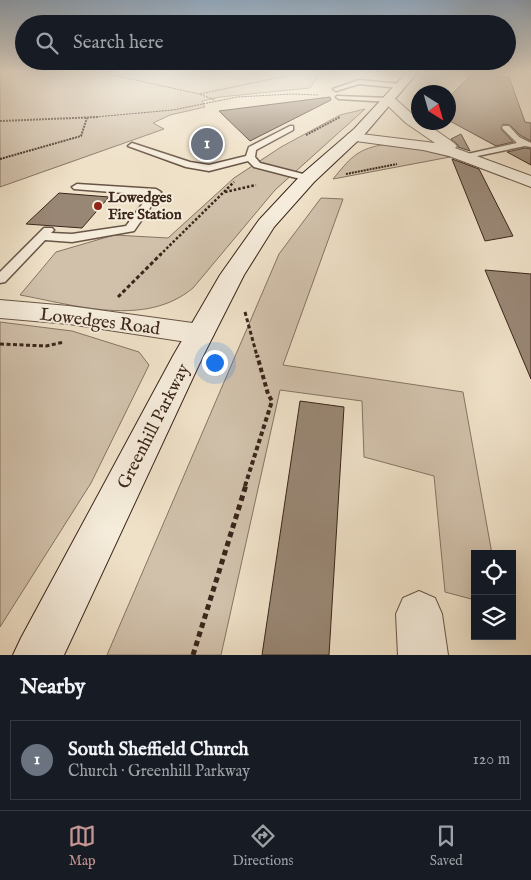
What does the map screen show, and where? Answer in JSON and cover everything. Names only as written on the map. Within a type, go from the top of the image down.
[{"type":"main road","name":"Greenhill Parkway","points":[[38,655],[200,334],[232,275],[266,224],[308,178],[356,134],[386,103]]},
{"type":"main road","points":[[386,103],[466,157]]},
{"type":"main road","points":[[356,134],[399,132],[434,136]]},
{"type":"main road","points":[[356,134],[424,145],[466,157],[531,182]]},
{"type":"main road","name":"Lowedges Road","points":[[0,309],[96,318],[200,334]]},
{"type":"lane","points":[[375,102],[386,103]]},
{"type":"lane","points":[[253,162],[252,148],[290,128]]},
{"type":"lane","points":[[506,128],[509,133],[527,145]]},
{"type":"lane","points":[[466,157],[527,145]]},
{"type":"lane","points":[[132,146],[189,165],[209,168],[253,162],[308,178]]},
{"type":"lane","points":[[0,279],[44,233],[72,238],[130,230],[156,192],[77,186]]},
{"type":"path","points":[[0,121],[87,118],[173,110],[208,102]]},
{"type":"path","points":[[0,344],[46,346],[69,340],[87,331],[96,318],[253,162],[340,117],[386,103]]},
{"type":"path","points":[[0,159],[82,136],[87,118]]},
{"type":"path","points":[[193,655],[272,401],[268,394],[232,275]]},
{"type":"shaded area","points":[[0,102],[202,102],[205,107],[170,115],[153,123],[164,129],[0,187]]},
{"type":"shaded area","points":[[365,109],[275,190],[193,288],[174,300],[153,307],[132,310],[109,310],[86,308],[20,295],[56,252],[114,235],[168,238],[234,178],[281,147],[340,115]]},
{"type":"shaded area","points":[[381,145],[416,148],[450,157],[333,179],[353,157],[372,147]]},
{"type":"shaded area","points":[[321,198],[343,199],[283,365],[463,392],[491,550],[471,550],[471,599],[445,592],[434,476],[364,457],[362,401],[280,390],[221,655],[107,655],[279,254]]},
{"type":"shaded area","points":[[0,322],[72,331],[139,352],[149,365],[91,483],[0,627]]},
{"type":"building","points":[[294,102],[328,102],[250,141],[219,111]]},
{"type":"building","points":[[456,102],[518,102],[525,122],[531,123],[531,141],[520,135],[510,125],[503,124],[501,129],[513,142],[496,146],[456,124]]},
{"type":"building","points":[[461,134],[470,151],[458,147],[451,139]]},
{"type":"building","points":[[525,148],[531,149],[531,165],[507,152]]},
{"type":"building","points":[[452,159],[479,169],[513,236],[485,241]]},
{"type":"building","points":[[59,193],[109,197],[82,228],[26,224]]},
{"type":"building","points":[[485,270],[531,274],[531,379]]},
{"type":"building","points":[[300,401],[344,407],[329,655],[262,655]]},
{"type":"place","name":"South Sheffield Church","points":[[207,144]]},
{"type":"place","name":"Lowedges Fire Station","points":[[98,206]]}]
